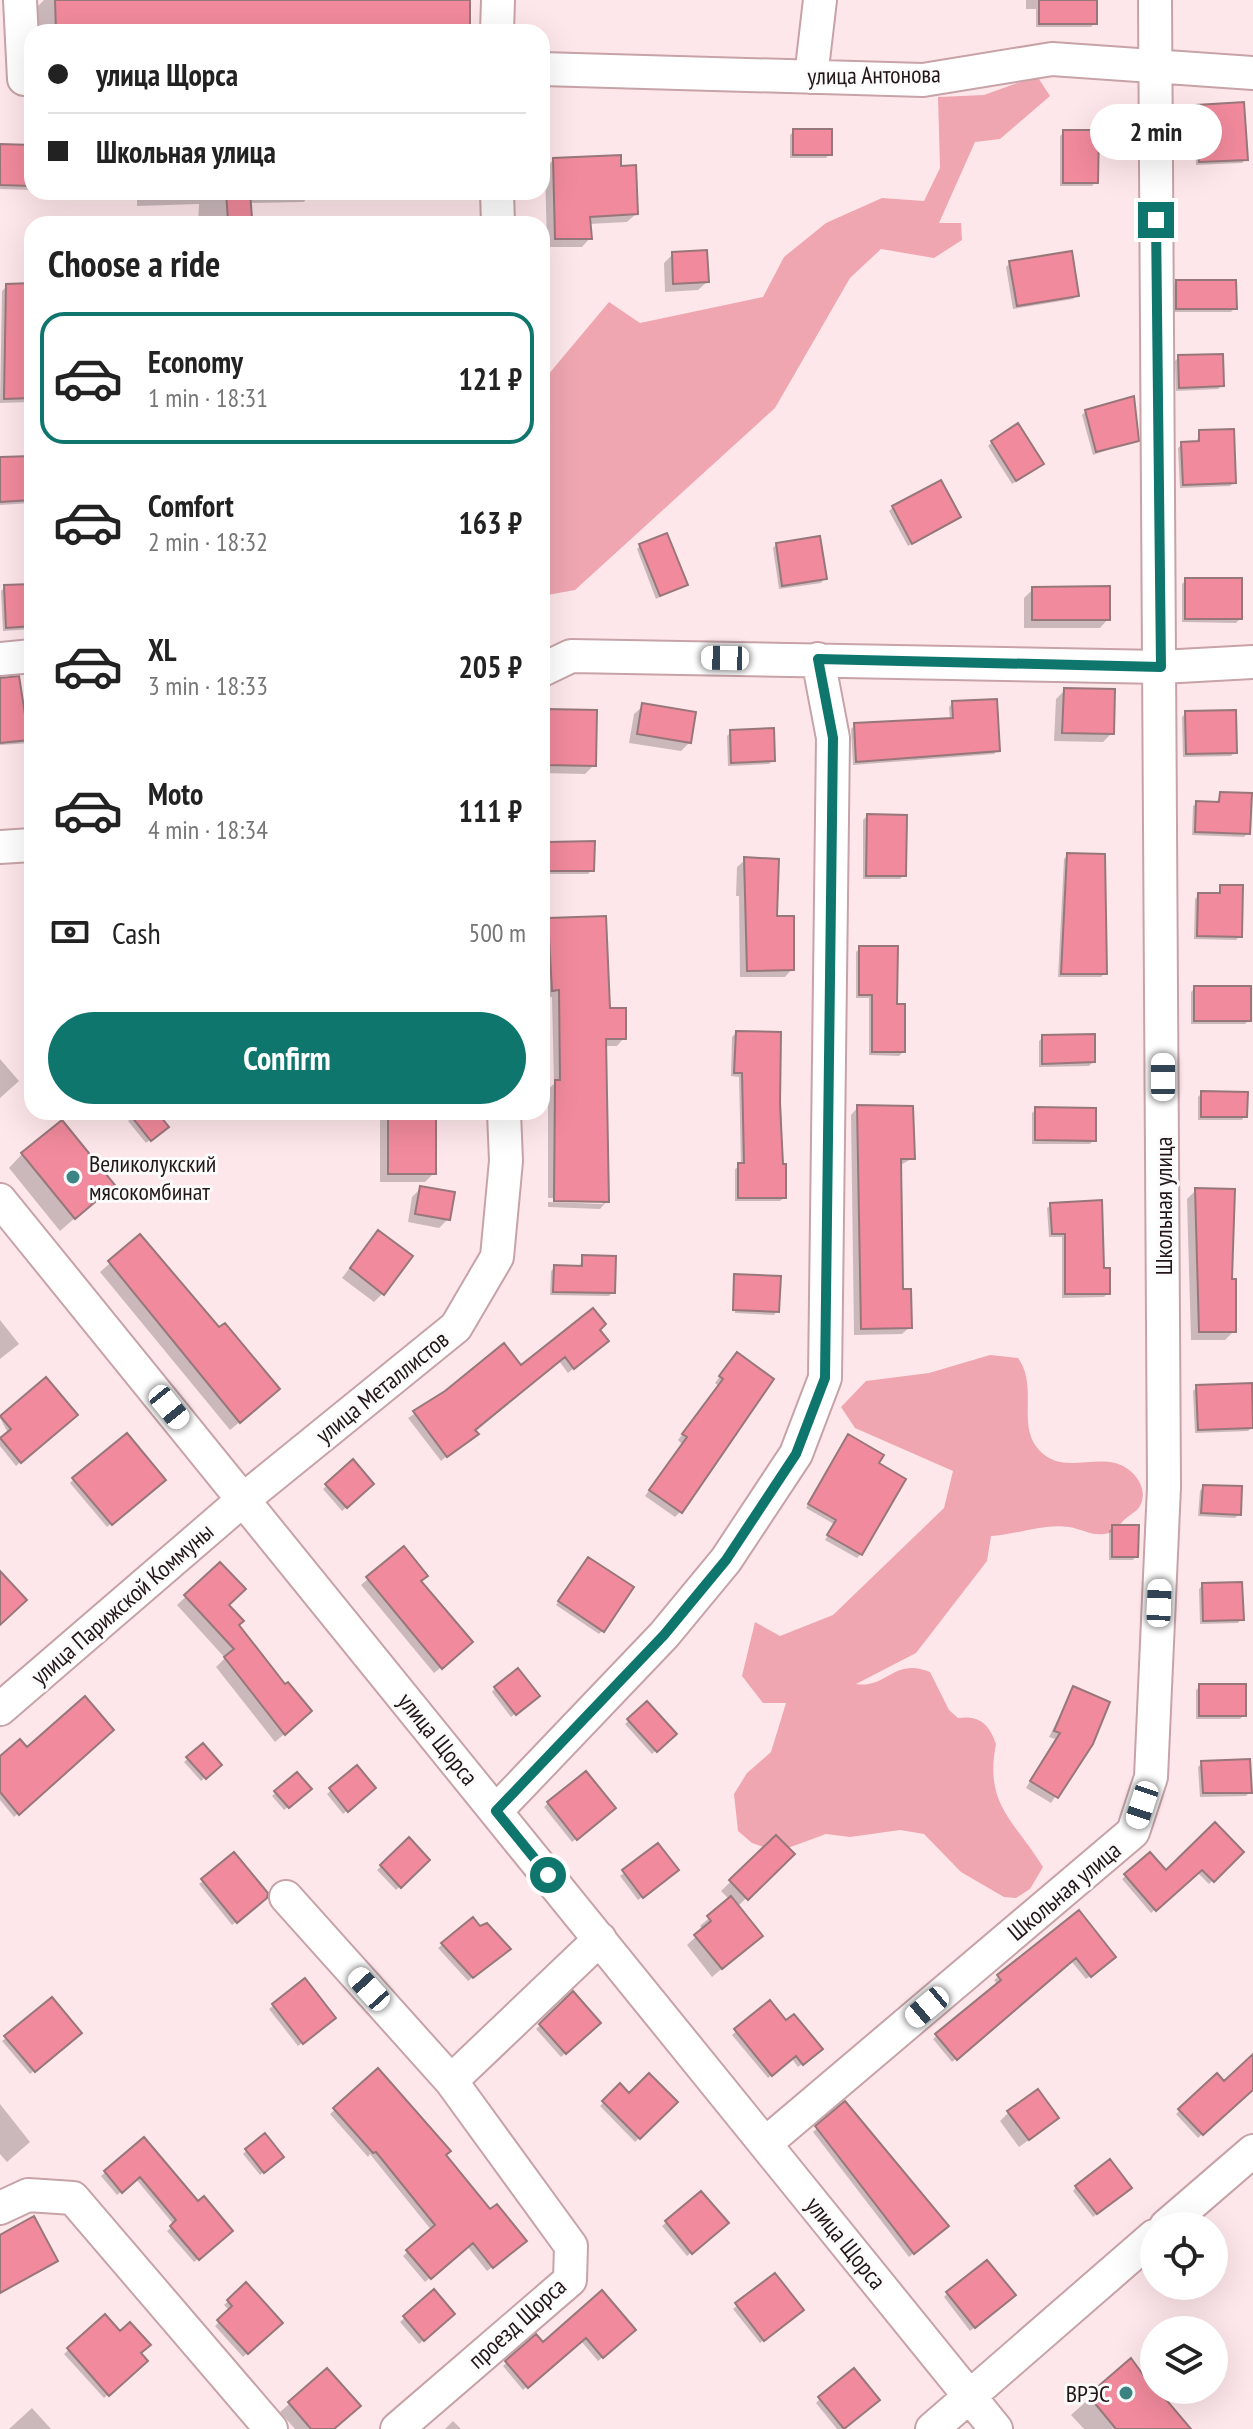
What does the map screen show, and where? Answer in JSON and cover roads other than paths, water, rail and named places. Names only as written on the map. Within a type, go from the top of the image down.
[{"type":"street","points":[[19,80],[20,0]]},
{"type":"street","points":[[497,24],[498,0]]},
{"type":"street","points":[[811,77],[820,0]]},
{"type":"street","name":"Школьная улица","points":[[766,2143],[1133,1832],[1151,1777],[1164,1487],[1155,0]]},
{"type":"street","name":"улица Антонова","points":[[550,69],[923,80],[1052,59],[1253,73]]},
{"type":"street","points":[[550,666],[571,656],[1161,667],[1253,662]]},
{"type":"street","points":[[0,659],[24,657]]},
{"type":"street","points":[[496,1811],[664,1635],[726,1560],[796,1454],[825,1378],[833,738],[818,659]]},
{"type":"street","points":[[0,847],[24,846]]},
{"type":"street","name":"улица Металлистов","points":[[244,1499],[456,1327],[497,1257],[506,1161],[504,1120]]},
{"type":"street","name":"улица Щорса","points":[[0,1200],[996,2429]]},
{"type":"street","name":"улица Парижской Коммуны","points":[[0,1709],[244,1499]]},
{"type":"street","name":"проезд Щорса","points":[[286,1897],[451,2081],[571,2246],[570,2280],[397,2429]]},
{"type":"street","points":[[451,2081],[600,1939]]},
{"type":"street","points":[[1182,2212],[1253,2151]]},
{"type":"street","points":[[0,2208],[28,2195],[73,2198],[271,2429]]},
{"type":"street","points":[[932,2429],[1140,2248]]},
{"type":"place","name":"Великолукский мясокомбинат","points":[[73,1177]]},
{"type":"place","name":"ВРЭС","points":[[1126,2393]]}]
